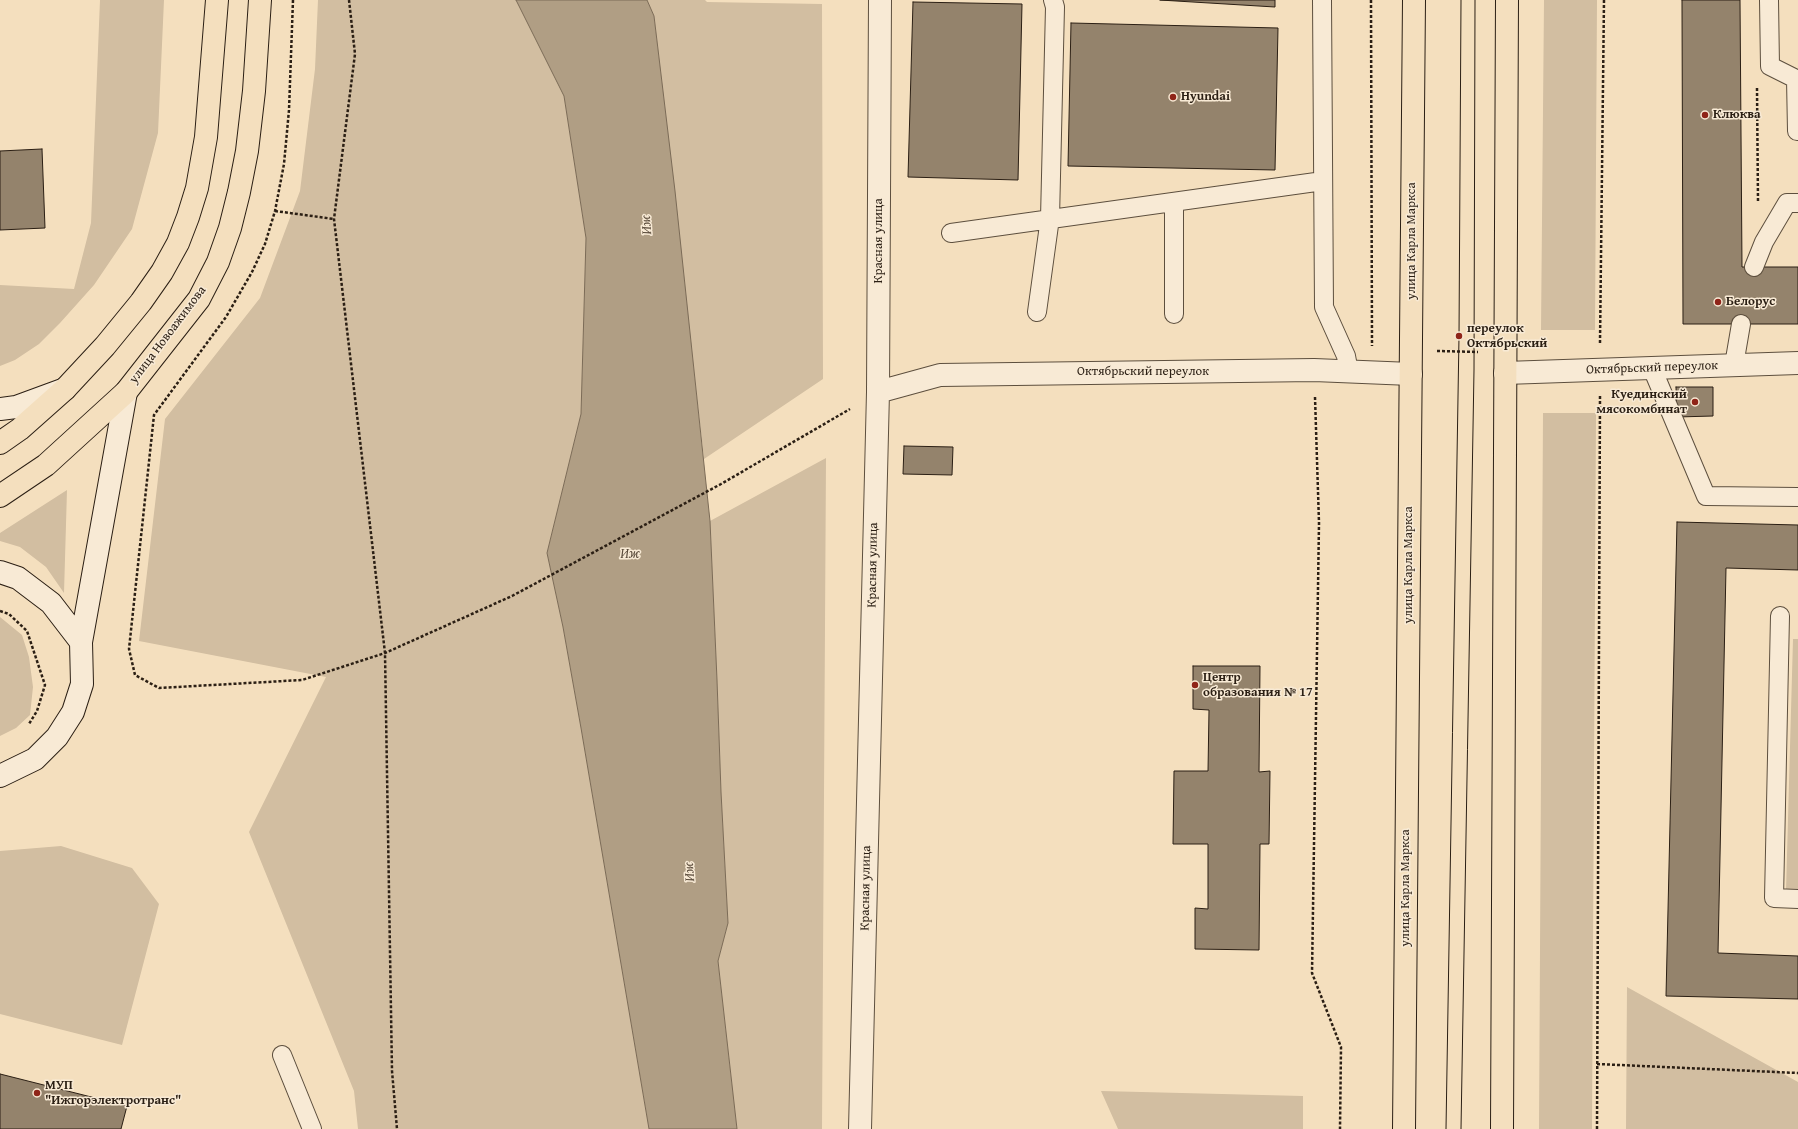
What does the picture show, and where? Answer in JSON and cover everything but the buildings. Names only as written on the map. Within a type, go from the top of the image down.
[{"type":"main road","points":[[0,443],[20,429],[65,389],[105,346],[141,302],[162,272],[178,243],[197,188],[206,137],[217,0]]},
{"type":"main road","name":"улица Новоажимова","points":[[0,496],[46,465],[126,392],[199,298],[218,262],[230,228],[239,192],[249,136],[254,91],[260,0]]},
{"type":"main road","name":"улица Карла Маркса","points":[[1404,1129],[1414,0]]},
{"type":"main road","points":[[1502,1129],[1507,0]]},
{"type":"street","name":"Красная улица","points":[[860,1129],[878,392],[880,0]]},
{"type":"street","name":"Октябрьский переулок","points":[[1505,373],[1798,363]]},
{"type":"street","name":"Октябрьский переулок","points":[[878,392],[940,375],[1314,370],[1410,374]]},
{"type":"street","points":[[0,408],[16,407],[65,389]]},
{"type":"street","points":[[0,776],[35,759],[57,737],[73,712],[82,684],[81,642],[126,392]]},
{"type":"street","points":[[0,572],[18,578],[51,603],[81,642]]},
{"type":"lane","points":[[1037,312],[1050,218],[1056,7],[1053,0]]},
{"type":"lane","points":[[1322,0],[1324,307],[1346,356],[1349,372]]},
{"type":"lane","points":[[1769,0],[1770,66],[1796,80],[1797,131]]},
{"type":"lane","points":[[951,233],[1323,181]]},
{"type":"lane","points":[[1174,202],[1174,314]]},
{"type":"lane","points":[[1754,267],[1764,242],[1787,203],[1798,203]]},
{"type":"lane","points":[[1734,365],[1741,324]]},
{"type":"lane","points":[[1652,368],[1706,496],[1798,497]]},
{"type":"lane","points":[[1780,616],[1774,898],[1798,899]]},
{"type":"lane","points":[[282,1055],[312,1129]]},
{"type":"path","points":[[349,0],[355,54],[334,219],[385,653],[392,1071],[397,1129]]},
{"type":"path","points":[[1371,0],[1372,351]]},
{"type":"path","points":[[1598,1129],[1600,370],[1604,0]]},
{"type":"path","points":[[1757,86],[1758,203]]},
{"type":"path","points":[[275,211],[334,219]]},
{"type":"path","points":[[1314,370],[1319,523],[1312,973],[1341,1047],[1340,1129]]},
{"type":"path","points":[[128,649],[134,675],[159,688],[302,680],[385,653],[512,596],[721,484],[878,392]]},
{"type":"path","points":[[0,611],[9,614],[27,631],[45,685],[37,711],[27,727]]},
{"type":"path","points":[[1597,1064],[1798,1073]]},
{"type":"shaded area","points":[[100,0],[164,0],[158,133],[132,229],[94,285],[60,323],[39,344],[15,360],[0,366],[0,285],[74,289],[91,223]]},
{"type":"shaded area","points":[[318,0],[516,0],[564,96],[586,238],[581,414],[547,553],[563,627],[581,728],[649,1129],[358,1129],[354,1091],[249,832],[326,677],[139,641],[165,419],[260,298],[300,191],[315,69]]},
{"type":"shaded area","points":[[647,0],[705,0],[707,2],[822,4],[823,379],[704,459],[654,16]]},
{"type":"shaded area","points":[[1544,0],[1597,0],[1595,330],[1541,330]]},
{"type":"shaded area","points":[[1543,413],[1596,413],[1592,1129],[1539,1129]]},
{"type":"shaded area","points":[[826,458],[822,1129],[737,1129],[718,961],[728,923],[710,521]]},
{"type":"shaded area","points":[[67,490],[64,593],[46,567],[20,547],[0,541],[0,533]]},
{"type":"shaded area","points":[[0,617],[22,635],[29,657],[33,687],[30,715],[16,728],[0,736]]},
{"type":"shaded area","points":[[1793,639],[1798,639],[1798,892],[1786,891]]},
{"type":"shaded area","points":[[61,846],[132,868],[159,904],[122,1045],[0,1014],[0,851]]},
{"type":"shaded area","points":[[1627,987],[1798,1082],[1798,1129],[1626,1129]]},
{"type":"shaded area","points":[[1101,1091],[1303,1096],[1303,1129],[1118,1129]]},
{"type":"water","name":"Иж","points":[[516,0],[647,0],[654,16],[675,191],[710,521],[728,923],[718,961],[737,1129],[649,1129],[581,728],[563,627],[547,553],[581,414],[586,238],[564,96]]},
{"type":"tram line","points":[[1446,1129],[1459,336],[1461,0]]},
{"type":"tram line","points":[[1461,1129],[1474,370],[1475,0]]},
{"type":"place","name":"Hyundai","points":[[1173,97]]},
{"type":"place","name":"Клюква","points":[[1705,115]]},
{"type":"place","name":"Белорус","points":[[1718,302]]},
{"type":"place","name":"переулок Октябрьский","points":[[1459,336]]},
{"type":"place","name":"Куединский мясокомбинат","points":[[1695,402]]},
{"type":"place","name":"Центр образования № 17","points":[[1195,685]]},
{"type":"place","name":"МУП \"Ижгорэлектротранс\"","points":[[37,1093]]}]
